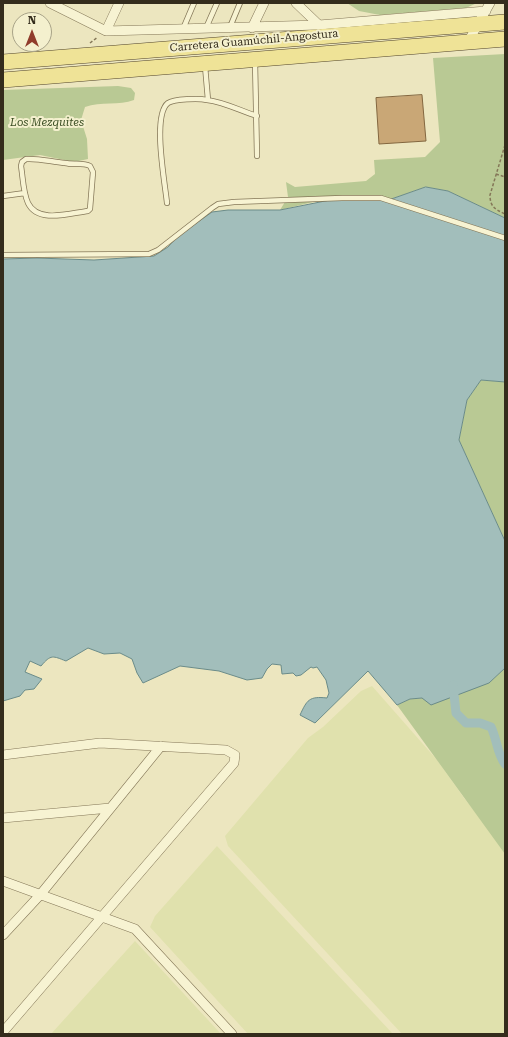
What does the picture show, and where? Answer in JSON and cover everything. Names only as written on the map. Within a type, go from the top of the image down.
[{"type":"main road","name":"Carretera Guamúchil-Angostura","points":[[3,62],[485,12],[505,22]]},
{"type":"main road","name":"Carretera Guamúchil-Angostura","points":[[3,80],[505,39]]},
{"type":"street","points":[[50,3],[106,31],[319,25],[485,12]]},
{"type":"street","points":[[106,31],[119,3]]},
{"type":"street","points":[[252,28],[264,3]]},
{"type":"street","points":[[296,3],[319,25]]},
{"type":"street","points":[[468,42],[485,12]]},
{"type":"street","points":[[3,755],[100,743],[226,750],[235,755],[234,763],[3,1032]]},
{"type":"street","points":[[3,935],[40,895],[161,746]]},
{"type":"street","points":[[3,818],[110,808]]},
{"type":"street","points":[[3,881],[136,929],[232,1034]]},
{"type":"lane","points":[[183,29],[194,3]]},
{"type":"lane","points":[[206,28],[217,3]]},
{"type":"lane","points":[[230,28],[240,3]]},
{"type":"lane","points":[[255,60],[257,156]]},
{"type":"lane","points":[[205,64],[208,100]]},
{"type":"lane","points":[[167,203],[160,127],[162,112],[165,107],[173,101],[208,100],[257,116]]},
{"type":"lane","points":[[37,158],[64,163],[85,164],[92,168],[91,204],[88,211],[57,215],[38,214],[27,202],[26,193],[21,166],[22,162],[26,159],[37,158]]},
{"type":"lane","points":[[3,196],[26,193]]},
{"type":"lane","points":[[3,255],[149,254],[158,250],[218,204],[334,198],[381,198],[505,238]]},
{"type":"path","points":[[505,145],[490,195],[490,202],[493,208],[505,214]]},
{"type":"path","points":[[496,174],[505,178]]},
{"type":"green space","points":[[347,3],[477,3],[466,8],[380,15],[359,11]]},
{"type":"green space","points":[[505,54],[505,218],[448,191],[426,187],[391,199],[313,202],[280,210],[288,197],[286,182],[295,187],[366,181],[375,174],[374,160],[425,157],[440,142],[433,58]]},
{"type":"green space","name":"Los Mezquites","points":[[118,86],[131,88],[135,93],[134,100],[122,103],[97,104],[85,107],[81,120],[87,139],[88,159],[74,162],[40,155],[3,160],[3,90]]},
{"type":"green space","points":[[481,380],[505,382],[505,541],[459,440],[467,400]]},
{"type":"green space","points":[[505,668],[505,854],[397,705],[410,699],[422,698],[489,683]]},
{"type":"green space","points":[[372,686],[437,760],[464,798],[505,849],[505,1034],[402,1034],[228,846],[225,836],[308,738],[323,727],[361,691]]},
{"type":"green space","points":[[217,846],[393,1034],[248,1034],[150,927],[155,916]]},
{"type":"green space","points":[[135,941],[221,1034],[51,1034]]},
{"type":"water","points":[[426,187],[448,191],[505,218],[505,382],[481,380],[467,400],[459,440],[505,541],[505,668],[489,683],[431,705],[422,698],[410,699],[397,705],[368,671],[315,723],[300,715],[309,700],[316,698],[327,698],[329,693],[326,680],[317,667],[311,667],[301,675],[296,676],[293,673],[282,674],[281,665],[272,664],[262,678],[247,680],[219,671],[180,666],[143,683],[137,673],[132,659],[120,653],[104,654],[88,648],[66,661],[52,657],[47,659],[41,666],[30,661],[25,672],[42,679],[34,689],[25,690],[20,696],[3,701],[3,259],[37,258],[94,260],[154,256],[168,247],[178,236],[212,212],[228,210],[280,210],[330,200],[391,199]]},
{"type":"building","points":[[422,95],[426,141],[379,144],[376,98]]},
{"type":"waterway","points":[[453,685],[456,713],[466,723],[480,723],[491,727],[500,756],[505,764]]}]
